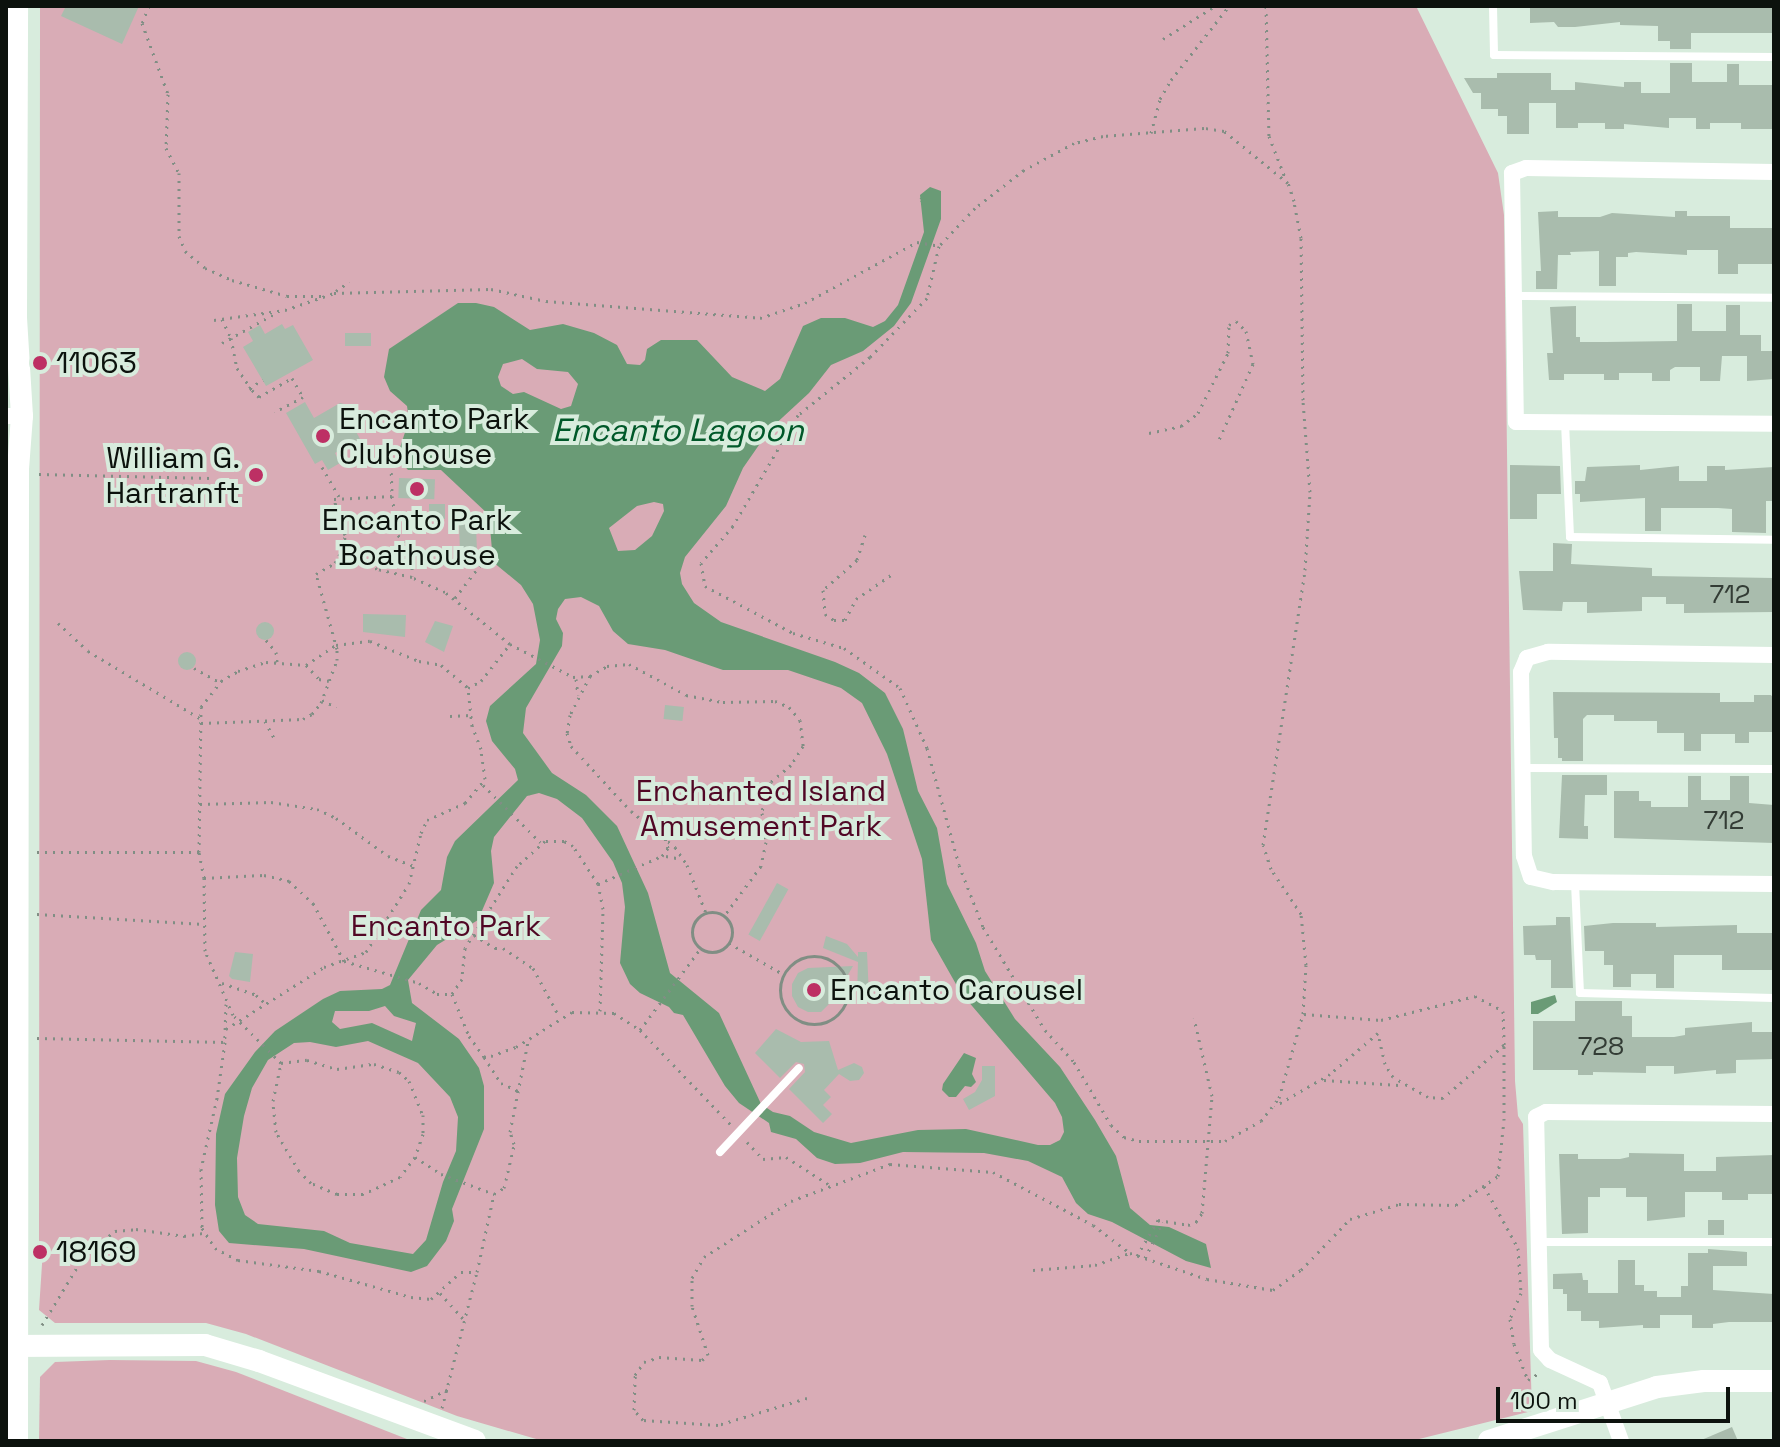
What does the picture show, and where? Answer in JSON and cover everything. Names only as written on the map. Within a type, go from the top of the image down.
[{"type":"street","points":[[17,6],[12,515],[12,986],[18,1038],[11,1104],[11,1346],[17,1441]]},
{"type":"street","points":[[1774,172],[1526,168],[1512,173],[1516,422],[1774,424]]},
{"type":"street","points":[[1774,655],[1548,652],[1527,658],[1521,672],[1524,856],[1531,877],[1575,882],[1774,884]]},
{"type":"street","points":[[1621,1441],[1608,1402],[1596,1380],[1550,1360],[1539,1345],[1534,1121],[1546,1112],[1774,1114]]},
{"type":"street","points":[[11,1346],[205,1345],[259,1361],[475,1441]]},
{"type":"street","points":[[1489,1441],[1679,1382],[1774,1381]]},
{"type":"lane","points":[[1493,6],[1494,55],[1774,57]]},
{"type":"lane","points":[[1514,296],[1774,298]]},
{"type":"lane","points":[[1565,422],[1570,537],[1774,540]]},
{"type":"lane","points":[[1522,768],[1774,769]]},
{"type":"lane","points":[[1575,882],[1580,993],[1774,998]]},
{"type":"lane","points":[[720,1152],[799,1068]]},
{"type":"lane","points":[[1536,1242],[1774,1242]]},
{"type":"path","points":[[149,6],[142,23],[168,94],[166,148],[179,173],[179,236],[185,251],[218,275],[279,294],[306,297],[334,293],[491,289],[546,301],[760,318],[805,303],[917,242],[939,246]]},
{"type":"path","points":[[1163,39],[1215,6]]},
{"type":"path","points":[[1151,133],[1160,99],[1171,80],[1229,6]]},
{"type":"path","points":[[1266,6],[1269,136],[1301,226],[1303,400],[1310,492],[1305,570],[1263,845],[1271,869],[1304,922],[1306,965],[1303,1014],[1275,1106]]},
{"type":"path","points":[[1288,183],[1224,131],[1204,128],[1089,139],[1056,152],[998,188],[939,246],[927,298],[870,357],[798,415],[733,526],[701,563],[705,586],[793,633],[844,648],[900,688],[927,748],[959,865],[983,927],[1045,1030],[1074,1062],[1117,1132],[1139,1141],[1225,1141],[1246,1132],[1275,1106],[1316,1082],[1378,1033]]},
{"type":"path","points":[[222,343],[281,311],[334,293],[349,282]]},
{"type":"path","points":[[214,320],[281,311]]},
{"type":"path","points":[[222,319],[231,338],[234,361],[249,388],[259,397],[292,378],[303,397],[275,412]]},
{"type":"path","points":[[1149,433],[1181,426],[1198,413],[1230,348],[1229,325],[1236,321],[1246,331],[1253,364],[1218,442]]},
{"type":"path","points":[[249,388],[263,380]]},
{"type":"path","points":[[391,465],[395,529],[412,552],[412,577]]},
{"type":"path","points":[[322,467],[339,496]]},
{"type":"path","points":[[39,474],[211,478]]},
{"type":"path","points":[[339,496],[392,496]]},
{"type":"path","points":[[58,623],[88,651],[201,721],[308,718],[322,700],[337,660],[336,645],[316,574],[335,563],[344,547],[345,535],[335,504],[339,496]]},
{"type":"path","points":[[865,535],[857,560],[823,590],[825,614],[834,620],[845,620],[856,599],[894,573]]},
{"type":"path","points":[[344,547],[377,569],[412,577],[455,598],[510,644],[573,677],[580,687],[578,699]]},
{"type":"path","points":[[455,598],[477,571],[481,550]]},
{"type":"path","points":[[266,640],[276,652],[277,662]]},
{"type":"path","points":[[226,1029],[238,1021],[324,967],[362,955],[370,948],[409,884],[427,820],[465,803],[483,785],[485,773],[468,688],[441,665],[419,661],[377,643],[356,640],[336,645],[306,665],[277,662],[247,667],[219,682],[206,698],[201,721],[199,852],[204,878],[206,957],[226,1004],[238,1021],[281,1063],[307,1060],[337,1069],[374,1064],[399,1072],[409,1081],[423,1115],[423,1134],[415,1157],[400,1177],[363,1194],[337,1194],[311,1183],[299,1171],[276,1132],[273,1101],[281,1063]]},
{"type":"path","points":[[468,688],[481,681],[510,644]]},
{"type":"path","points":[[573,677],[590,676],[607,666],[629,664],[686,695],[732,703],[775,701],[789,707],[800,720],[803,746],[791,765],[771,782],[764,800],[762,813],[766,842],[761,866],[724,916]]},
{"type":"path","points":[[306,665],[319,679],[329,681]]},
{"type":"path","points":[[194,668],[219,682]]},
{"type":"path","points":[[590,676],[567,725],[574,752],[606,781],[631,811],[663,835],[686,863],[706,913]]},
{"type":"path","points":[[322,700],[336,707]]},
{"type":"path","points":[[450,716],[471,715]]},
{"type":"path","points":[[265,721],[275,740]]},
{"type":"path","points":[[483,785],[540,842],[569,843],[598,884],[603,909],[600,1011]]},
{"type":"path","points":[[200,804],[271,802],[317,809],[336,818],[382,852],[414,866]]},
{"type":"path","points":[[662,856],[668,845],[663,835]]},
{"type":"path","points":[[452,994],[462,979],[461,958],[474,935],[517,866],[540,842]]},
{"type":"path","points":[[37,852],[199,852]]},
{"type":"path","points":[[598,884],[662,856],[675,856],[686,863]]},
{"type":"path","points":[[204,878],[264,875],[289,881],[313,903],[344,961],[408,980],[437,994],[452,994]]},
{"type":"path","points":[[706,913],[724,916],[732,931],[729,943],[716,951],[701,948],[692,932],[696,921],[706,913]]},
{"type":"path","points":[[37,914],[204,924]]},
{"type":"path","points":[[474,935],[495,948],[503,948],[533,968],[560,1017]]},
{"type":"path","points":[[729,943],[783,974]]},
{"type":"path","points":[[640,1030],[701,948]]},
{"type":"path","points":[[806,957],[831,960],[844,974],[848,984],[843,1007],[827,1022],[811,1024],[798,1020],[789,1014],[780,999],[783,974],[794,962],[806,957]]},
{"type":"path","points":[[216,977],[229,988],[256,995],[266,1004]]},
{"type":"path","points":[[452,994],[465,1029],[501,1083],[518,1091]]},
{"type":"path","points":[[807,1398],[724,1425],[643,1420],[634,1410],[634,1381],[637,1369],[649,1359],[702,1360],[707,1357],[708,1348],[692,1306],[692,1278],[704,1257],[791,1201],[890,1164],[993,1172],[1093,1225],[1137,1256],[1207,1279],[1273,1290],[1301,1270],[1350,1219],[1399,1204],[1456,1205],[1498,1176],[1504,1120],[1503,1011],[1475,996],[1381,1020],[1303,1014]]},
{"type":"path","points":[[226,1004],[225,1042],[201,1169],[204,1233],[215,1248],[238,1260],[319,1271],[422,1299],[440,1293],[461,1272],[477,1272]]},
{"type":"path","points":[[484,1057],[504,1052],[560,1017],[579,1011],[600,1011],[622,1016],[742,1130],[763,1159],[786,1157],[831,1186]]},
{"type":"path","points":[[1137,1256],[1158,1220],[1188,1225],[1200,1219],[1210,1142],[1212,1087],[1194,1018]]},
{"type":"path","points":[[1381,1020],[1378,1033],[1385,1064],[1405,1087]]},
{"type":"path","points":[[18,1038],[225,1042]]},
{"type":"path","points":[[436,1427],[466,1322],[494,1194],[504,1188],[506,1180],[514,1144],[510,1132],[528,1039]]},
{"type":"path","points":[[1316,1082],[1332,1078],[1405,1087],[1428,1097],[1443,1098],[1504,1045]]},
{"type":"path","points":[[415,1157],[441,1174],[494,1194]]},
{"type":"path","points":[[1484,1186],[1518,1248],[1521,1293],[1510,1319],[1514,1344],[1528,1380],[1541,1372],[1550,1360]]},
{"type":"path","points":[[1145,1259],[1163,1222]]},
{"type":"path","points":[[42,1325],[84,1256],[115,1231],[136,1229],[184,1236],[204,1233]]},
{"type":"path","points":[[1033,1270],[1095,1265],[1130,1253]]},
{"type":"path","points":[[440,1293],[466,1322]]},
{"type":"path","points":[[419,1407],[425,1400],[449,1389]]},
{"type":"green space","points":[[40,6],[1416,6],[1498,173],[1504,215],[1515,1081],[1518,1116],[1523,1124],[1532,1411],[1411,1441],[543,1441],[457,1416],[246,1334],[206,1323],[55,1323],[39,1310],[43,1249],[39,1248]]},
{"type":"green space","points":[[196,1361],[236,1372],[412,1441],[39,1441],[40,1377],[55,1362]]},
{"type":"water","name":"Encanto Lagoon","points":[[930,187],[941,191],[941,219],[911,303],[894,326],[863,351],[831,365],[809,393],[770,429],[743,468],[726,506],[685,557],[680,573],[682,584],[694,603],[721,622],[835,662],[859,673],[885,693],[903,729],[918,791],[937,828],[947,884],[976,943],[985,971],[1015,1019],[1060,1067],[1095,1120],[1116,1156],[1130,1208],[1150,1225],[1169,1227],[1206,1244],[1211,1268],[1186,1261],[1112,1222],[1088,1214],[1076,1203],[1062,1177],[1028,1161],[984,1153],[903,1152],[860,1163],[835,1164],[817,1158],[796,1139],[771,1132],[769,1123],[739,1103],[725,1086],[683,1015],[674,1013],[630,984],[620,963],[625,907],[622,883],[613,862],[582,818],[557,799],[539,793],[527,796],[494,837],[491,851],[494,883],[478,920],[437,945],[408,980],[412,1003],[459,1039],[479,1068],[484,1086],[484,1129],[452,1209],[454,1221],[446,1241],[427,1266],[411,1272],[304,1249],[229,1243],[219,1231],[215,1205],[216,1134],[225,1094],[255,1052],[275,1031],[323,999],[340,991],[382,989],[390,985],[421,910],[441,890],[447,857],[455,841],[518,780],[515,769],[492,741],[486,721],[490,706],[536,664],[540,640],[533,604],[521,585],[493,562],[489,515],[441,470],[408,470],[397,457],[409,420],[407,406],[390,391],[384,377],[389,349],[458,303],[476,303],[494,307],[530,330],[563,324],[594,333],[617,345],[627,364],[640,365],[645,360],[647,349],[661,340],[697,340],[732,377],[765,391],[780,379],[803,326],[821,318],[845,318],[873,327],[885,321],[898,305],[924,232],[920,195]],"holes":[[[522,359],[537,369],[568,372],[578,384],[571,406],[561,409],[524,392],[513,394],[501,386],[498,377],[503,364]],[[654,502],[663,504],[664,511],[652,536],[635,550],[618,551],[609,528],[637,506]],[[581,597],[599,606],[613,631],[628,644],[665,650],[723,670],[788,670],[841,688],[862,703],[887,754],[922,859],[931,940],[961,993],[1055,1103],[1062,1117],[1064,1132],[1060,1140],[1050,1145],[1038,1145],[966,1129],[918,1130],[851,1143],[814,1132],[790,1116],[773,1112],[761,1104],[719,1013],[670,973],[648,893],[617,826],[586,795],[552,773],[523,733],[526,708],[562,646],[563,633],[556,619],[565,599]],[[385,1006],[394,1016],[416,1023],[412,1041],[372,1023],[340,1029],[332,1022],[335,1011],[369,1011]],[[368,1041],[418,1063],[450,1097],[458,1117],[456,1151],[443,1182],[426,1240],[413,1254],[350,1243],[324,1231],[258,1224],[245,1215],[238,1197],[237,1158],[252,1088],[268,1060],[294,1043],[310,1042],[336,1047]]]},
{"type":"water","points":[[1555,995],[1557,1002],[1538,1014],[1531,1014],[1531,1002]]},
{"type":"water","points":[[964,1053],[976,1058],[972,1074],[976,1082],[971,1087],[965,1086],[956,1097],[949,1097],[942,1090],[943,1084]]},
{"type":"building","points":[[66,6],[139,6],[122,44],[61,16]]},
{"type":"building","points":[[1530,6],[1774,6],[1774,33],[1691,33],[1691,49],[1670,49],[1670,41],[1658,41],[1658,26],[1620,25],[1620,22],[1558,27],[1554,22],[1530,23]]},
{"type":"building","points":[[1670,63],[1692,63],[1692,82],[1727,82],[1727,64],[1739,64],[1739,85],[1774,85],[1774,129],[1741,129],[1741,123],[1710,123],[1710,129],[1696,129],[1696,118],[1669,118],[1669,128],[1624,124],[1624,129],[1605,129],[1605,123],[1578,123],[1578,128],[1556,128],[1556,103],[1529,103],[1529,134],[1507,134],[1507,116],[1498,116],[1498,109],[1481,109],[1481,93],[1473,93],[1464,78],[1497,78],[1497,73],[1551,73],[1551,90],[1575,90],[1575,82],[1624,87],[1624,82],[1641,82],[1641,93],[1670,93]]},
{"type":"building","points":[[1558,211],[1558,217],[1600,217],[1612,213],[1675,217],[1675,211],[1687,211],[1687,216],[1730,216],[1730,228],[1774,228],[1774,264],[1738,264],[1738,274],[1718,274],[1718,250],[1687,250],[1687,255],[1628,253],[1628,257],[1616,257],[1616,286],[1599,286],[1599,251],[1570,252],[1571,255],[1558,255],[1557,289],[1536,289],[1536,271],[1541,271],[1538,212]]},
{"type":"building","points":[[1677,304],[1692,304],[1692,331],[1726,331],[1726,305],[1740,305],[1740,335],[1761,335],[1761,351],[1774,351],[1774,379],[1747,381],[1747,356],[1722,356],[1720,381],[1700,381],[1700,367],[1675,367],[1670,370],[1670,381],[1652,381],[1652,373],[1619,373],[1619,380],[1604,380],[1604,374],[1564,374],[1564,380],[1549,380],[1547,353],[1553,353],[1550,307],[1576,306],[1576,337],[1580,337],[1580,342],[1677,341]]},
{"type":"building","points":[[282,324],[285,329],[293,325],[313,360],[266,386],[243,347],[253,341],[248,332],[260,325],[265,334]]},
{"type":"building","points":[[345,333],[371,333],[371,346],[345,346]]},
{"type":"building","name":"Encanto Park Clubhouse","points":[[305,402],[314,418],[340,403],[352,406],[356,412],[352,424],[360,439],[335,453],[340,463],[328,470],[322,460],[315,464],[286,413]]},
{"type":"building","points":[[1510,465],[1560,466],[1561,494],[1537,494],[1537,519],[1510,519]]},
{"type":"building","points":[[1640,465],[1640,470],[1679,466],[1679,481],[1707,481],[1707,466],[1725,466],[1725,470],[1774,467],[1774,501],[1766,501],[1766,533],[1732,532],[1732,509],[1718,508],[1661,508],[1661,531],[1645,531],[1645,498],[1580,502],[1580,494],[1575,494],[1575,481],[1585,481],[1587,467]]},
{"type":"building","name":"Encanto Park Boathouse","points":[[399,478],[435,479],[434,499],[398,498]]},
{"type":"building","points":[[429,504],[445,504],[445,519],[429,519]]},
{"type":"building","points":[[476,524],[477,552],[460,553],[459,525]]},
{"type":"building","points":[[1553,543],[1572,544],[1571,564],[1652,568],[1652,576],[1774,578],[1774,612],[1684,613],[1684,604],[1666,604],[1666,597],[1642,597],[1642,611],[1587,613],[1587,602],[1563,602],[1562,611],[1523,610],[1519,571],[1553,571]]},
{"type":"building","points":[[363,614],[406,615],[405,637],[363,632]]},
{"type":"building","points":[[435,621],[453,626],[444,652],[425,642]]},
{"type":"building","points":[[265,622],[274,631],[265,640],[256,631]]},
{"type":"building","points":[[183,652],[191,652],[196,661],[194,668],[183,670],[178,665],[178,657]]},
{"type":"building","points":[[1553,692],[1720,693],[1720,702],[1754,702],[1754,695],[1771,695],[1774,699],[1774,732],[1749,732],[1749,743],[1735,743],[1735,734],[1701,734],[1701,751],[1684,751],[1684,733],[1657,733],[1657,721],[1614,721],[1614,715],[1587,715],[1583,719],[1583,761],[1562,761],[1558,758],[1558,738],[1554,738]]},
{"type":"building","points":[[665,705],[684,707],[682,721],[664,719]]},
{"type":"building","points":[[1562,775],[1607,775],[1607,795],[1585,795],[1584,826],[1588,826],[1588,839],[1559,838]]},
{"type":"building","points":[[1688,776],[1701,776],[1701,800],[1730,800],[1730,776],[1749,776],[1749,803],[1774,805],[1774,843],[1614,838],[1614,791],[1639,791],[1639,801],[1651,801],[1651,807],[1688,807]]},
{"type":"building","points":[[777,883],[788,889],[760,941],[748,935]]},
{"type":"building","points":[[1556,917],[1570,917],[1573,988],[1551,988],[1551,960],[1536,960],[1535,955],[1524,955],[1523,926],[1556,925]]},
{"type":"building","points":[[1656,923],[1656,927],[1737,925],[1737,933],[1774,933],[1774,970],[1722,970],[1722,955],[1674,955],[1674,988],[1656,988],[1656,974],[1631,974],[1631,987],[1613,987],[1613,965],[1604,965],[1604,951],[1585,951],[1584,926]]},
{"type":"building","points":[[826,936],[847,944],[858,957],[858,952],[867,952],[869,996],[857,995],[858,962],[823,948]]},
{"type":"building","points":[[235,952],[253,954],[250,982],[229,976]]},
{"type":"building","name":"Encanto Carousel","points":[[853,966],[837,994],[828,994],[835,998],[821,1012],[808,1012],[798,1007],[792,996],[792,984],[798,973],[808,968]]},
{"type":"building","points":[[930,981],[936,988],[933,1002],[922,999],[917,991],[921,983]]},
{"type":"building","points":[[1575,1001],[1622,1001],[1622,1016],[1632,1016],[1632,1037],[1674,1037],[1685,1035],[1685,1028],[1752,1022],[1752,1032],[1774,1032],[1774,1059],[1736,1060],[1736,1073],[1716,1074],[1716,1070],[1674,1074],[1674,1066],[1646,1066],[1646,1073],[1593,1072],[1593,1075],[1578,1075],[1578,1070],[1533,1070],[1533,1021],[1575,1021]]},
{"type":"building","points":[[776,1029],[801,1042],[829,1041],[838,1070],[854,1063],[862,1067],[864,1073],[859,1080],[850,1081],[839,1074],[824,1090],[831,1097],[823,1105],[832,1114],[823,1123],[789,1089],[805,1072],[804,1064],[796,1062],[780,1078],[755,1053]]},
{"type":"building","points":[[982,1066],[995,1066],[995,1096],[969,1110],[963,1099],[975,1092],[982,1080]]},
{"type":"building","points":[[1629,1153],[1684,1154],[1684,1171],[1716,1171],[1716,1157],[1774,1155],[1774,1194],[1748,1194],[1748,1200],[1722,1200],[1722,1192],[1685,1192],[1685,1217],[1647,1221],[1647,1197],[1626,1197],[1626,1188],[1600,1188],[1600,1197],[1588,1197],[1588,1233],[1562,1234],[1559,1154],[1578,1154],[1578,1159],[1620,1159],[1629,1157]]},
{"type":"building","points":[[1708,1220],[1724,1220],[1724,1235],[1708,1235]]},
{"type":"building","points":[[1708,1249],[1747,1252],[1747,1266],[1713,1266],[1713,1290],[1774,1294],[1774,1322],[1729,1322],[1713,1324],[1713,1328],[1692,1328],[1692,1315],[1660,1315],[1660,1328],[1643,1328],[1643,1325],[1599,1328],[1599,1321],[1581,1321],[1581,1311],[1567,1311],[1567,1294],[1563,1294],[1563,1289],[1553,1289],[1553,1274],[1582,1273],[1583,1280],[1588,1280],[1588,1293],[1618,1293],[1618,1260],[1635,1260],[1635,1285],[1644,1285],[1644,1291],[1657,1291],[1657,1297],[1681,1297],[1681,1286],[1688,1286],[1688,1253],[1708,1253]]},
{"type":"building","points":[[1732,1427],[1738,1441],[1699,1441]]},
{"type":"place","name":"11063","points":[[40,363]]},
{"type":"place","name":"Encanto Park Clubhouse","points":[[323,436]]},
{"type":"place","name":"William G. Hartranft","points":[[256,475]]},
{"type":"place","name":"Encanto Park Boathouse","points":[[417,489]]},
{"type":"place","name":"Encanto Carousel","points":[[814,990]]},
{"type":"place","name":"18169","points":[[40,1252]]},
{"type":"park label","name":"Enchanted Island Amusement Park","points":[[761,808]]},
{"type":"park label","name":"Encanto Park","points":[[446,926]]}]
